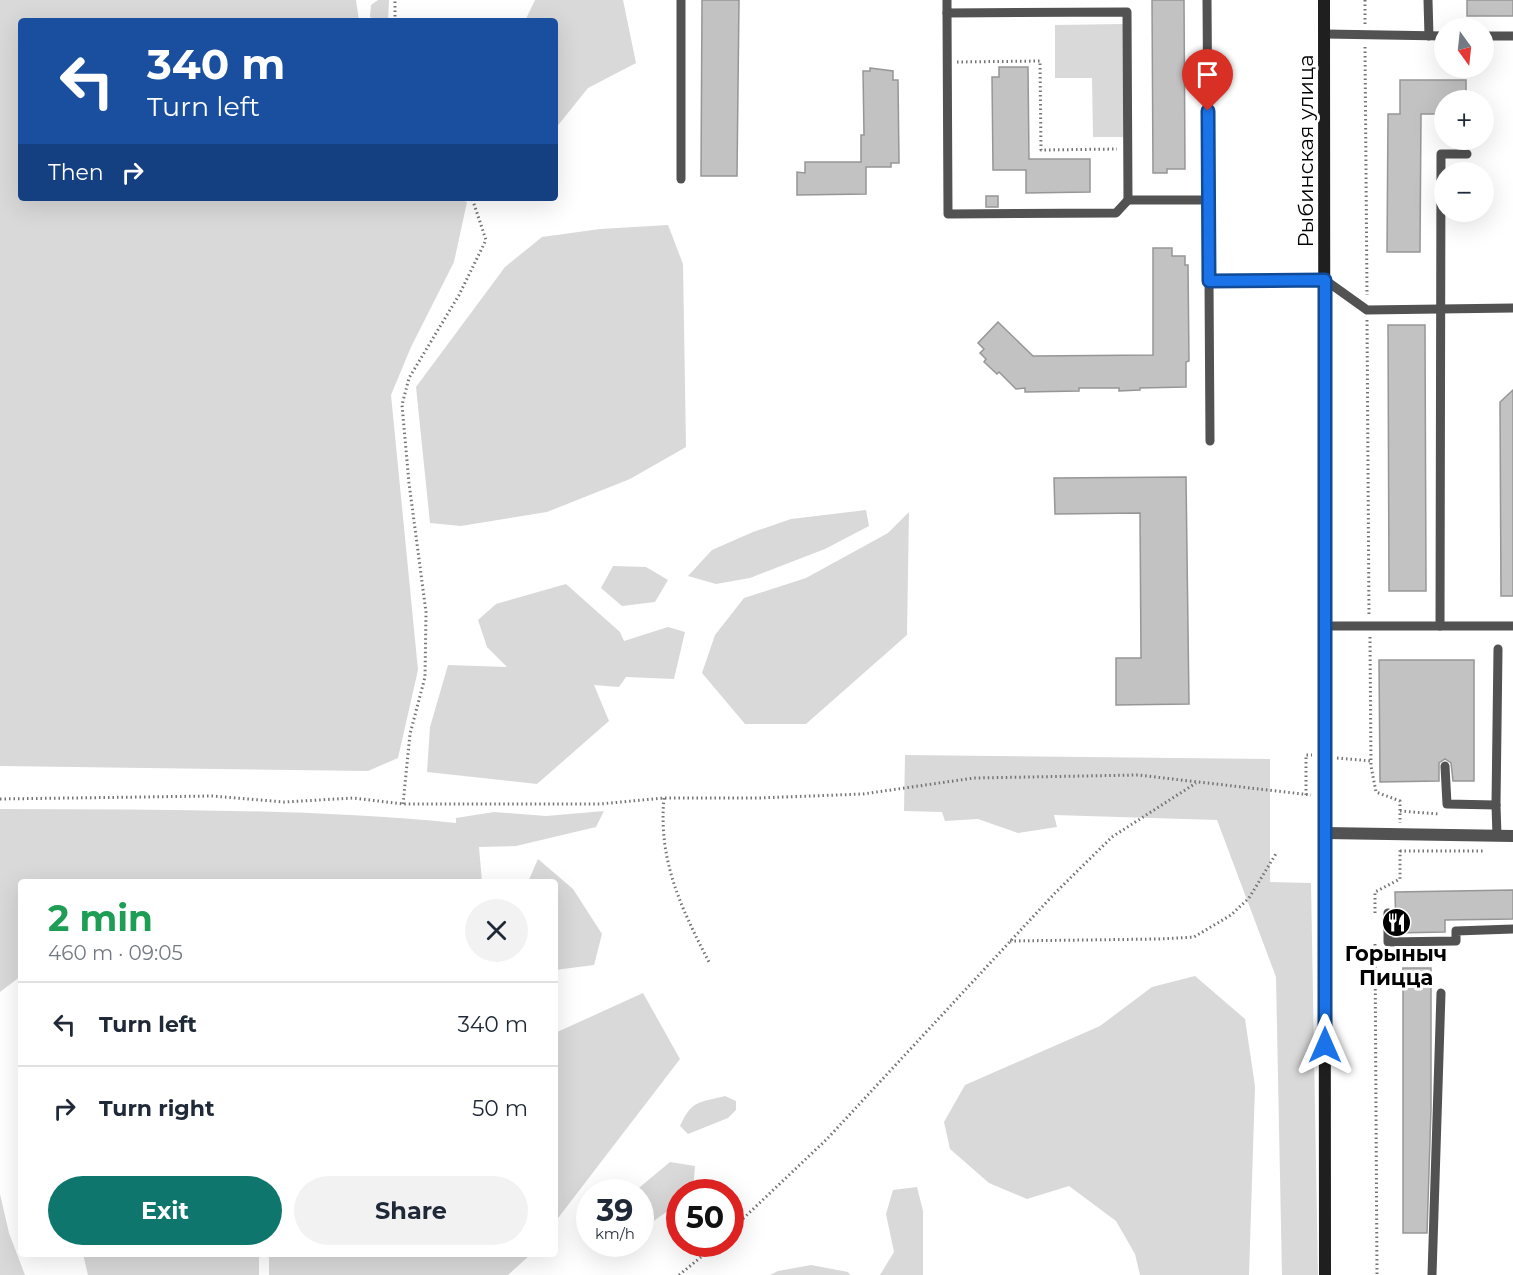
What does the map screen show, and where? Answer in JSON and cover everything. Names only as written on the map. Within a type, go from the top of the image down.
[{"type":"main road","name":"Рыбинская улица","points":[[1324,0],[1325,1275]]},
{"type":"street","points":[[1325,833],[1513,836]]},
{"type":"lane","points":[[681,0],[681,179]]},
{"type":"lane","points":[[947,0],[948,214],[1116,213],[1128,201],[1208,200]]},
{"type":"lane","points":[[1207,0],[1210,441]]},
{"type":"lane","points":[[1428,0],[1429,36]]},
{"type":"lane","points":[[947,13],[1127,12],[1128,201]]},
{"type":"lane","points":[[1325,34],[1434,36]]},
{"type":"lane","points":[[1494,36],[1513,36]]},
{"type":"lane","points":[[1440,626],[1441,154],[1467,154]]},
{"type":"lane","points":[[1209,281],[1325,280],[1367,310],[1513,308]]},
{"type":"lane","points":[[1324,626],[1513,626]]},
{"type":"lane","points":[[1497,836],[1498,649]]},
{"type":"lane","points":[[1446,766],[1447,804],[1496,805]]},
{"type":"lane","points":[[1388,913],[1388,942],[1456,940],[1456,931],[1513,929]]},
{"type":"lane","points":[[1432,1275],[1441,993]]},
{"type":"path","points":[[395,0],[395,18]]},
{"type":"path","points":[[1365,0],[1371,766],[1376,792],[1400,801]]},
{"type":"path","points":[[947,62],[1040,61],[1041,150],[1128,149]]},
{"type":"path","points":[[403,804],[410,734],[425,677],[426,612],[409,483],[402,405],[410,378],[459,295],[486,240],[473,201]]},
{"type":"path","points":[[0,799],[212,796],[284,802],[353,798],[403,804],[600,804],[664,798],[758,798],[863,794],[975,778],[1138,775],[1325,797]]},
{"type":"path","points":[[744,1218],[827,1139],[1055,893],[1112,837],[1197,782]]},
{"type":"path","points":[[664,798],[662,822],[665,851],[672,881],[689,923],[710,962]]},
{"type":"path","points":[[1400,851],[1490,851]]},
{"type":"path","points":[[1010,941],[1194,937],[1231,915],[1249,898],[1277,852]]},
{"type":"path","points":[[1375,914],[1375,892],[1400,879]]},
{"type":"path","points":[[1375,936],[1377,1275]]},
{"type":"path","points":[[680,1275],[701,1257]]},
{"type":"shaded area","points":[[0,0],[356,0],[359,18],[18,18],[18,201],[467,202],[454,262],[411,347],[391,395],[418,670],[398,758],[368,771],[0,766]]},
{"type":"shaded area","points":[[378,0],[389,0],[388,18],[370,17],[371,5]]},
{"type":"shaded area","points":[[535,0],[623,0],[636,63],[588,88],[558,125],[558,18],[526,18]]},
{"type":"shaded area","points":[[1123,24],[1123,137],[1093,137],[1092,78],[1055,78],[1055,25]]},
{"type":"shaded area","points":[[668,225],[683,264],[686,447],[630,479],[547,512],[461,526],[430,523],[416,387],[505,267],[542,237],[600,229]]},
{"type":"shaded area","points":[[866,510],[869,526],[825,549],[750,578],[716,584],[688,576],[712,550],[753,532],[791,519]]},
{"type":"shaded area","points":[[909,512],[907,635],[806,724],[745,724],[702,673],[715,635],[744,598],[806,578],[888,533]]},
{"type":"shaded area","points":[[613,566],[646,567],[668,580],[655,602],[622,606],[601,588]]},
{"type":"shaded area","points":[[566,584],[620,632],[624,641],[668,627],[685,632],[674,679],[626,677],[619,687],[594,685],[609,721],[537,784],[427,772],[430,727],[448,665],[507,667],[487,647],[478,620],[496,604]]},
{"type":"shaded area","points":[[905,755],[1270,759],[1270,882],[1311,883],[1318,1275],[1282,1275],[1276,977],[1217,820],[1054,815],[1057,827],[1018,833],[978,819],[945,821],[942,812],[904,811]]},
{"type":"shaded area","points":[[0,809],[285,812],[456,823],[456,818],[494,812],[546,816],[604,811],[596,827],[516,846],[479,847],[482,879],[18,879],[18,978],[0,992]]},
{"type":"shaded area","points":[[538,859],[573,889],[602,934],[594,965],[558,970],[558,879],[529,879]]},
{"type":"shaded area","points":[[1195,976],[1245,1019],[1255,1086],[1249,1275],[1140,1275],[1135,1254],[1116,1221],[1069,1186],[1027,1199],[989,1183],[950,1149],[944,1122],[965,1085],[1100,1026],[1152,987]]},
{"type":"shaded area","points":[[643,993],[680,1059],[588,1179],[576,1179],[576,1195],[558,1218],[558,1032]]},
{"type":"shaded area","points":[[725,1096],[736,1101],[736,1110],[728,1118],[688,1134],[680,1126],[692,1107]]},
{"type":"shaded area","points":[[670,1162],[695,1166],[694,1179],[666,1179],[666,1212],[654,1221],[654,1179],[650,1179]]},
{"type":"shaded area","points":[[917,1187],[923,1211],[923,1275],[880,1275],[894,1252],[886,1214],[893,1190]]},
{"type":"shaded area","points":[[0,1194],[9,1233],[25,1275],[0,1275]]},
{"type":"shaded area","points":[[84,1257],[259,1257],[259,1275],[88,1275]]},
{"type":"shaded area","points":[[269,1257],[528,1257],[508,1275],[269,1275]]},
{"type":"shaded area","points":[[811,1265],[848,1272],[850,1275],[770,1275],[778,1271]]},
{"type":"building","points":[[702,0],[739,0],[737,176],[701,176]]},
{"type":"building","points":[[1152,0],[1184,0],[1185,169],[1167,169],[1167,173],[1153,173]]},
{"type":"building","points":[[1467,0],[1513,0],[1513,16],[1467,16]]},
{"type":"building","points":[[999,67],[1028,67],[1029,159],[1090,159],[1090,192],[1026,193],[1026,170],[993,170],[992,77],[999,77]]},
{"type":"building","points":[[870,68],[893,71],[893,80],[898,80],[899,163],[891,163],[891,167],[866,167],[866,194],[797,195],[797,172],[805,173],[805,162],[861,162],[861,135],[864,135],[863,71],[870,71]]},
{"type":"building","points":[[1400,80],[1466,80],[1466,90],[1434,90],[1434,114],[1421,114],[1420,252],[1387,252],[1388,114],[1400,114]]},
{"type":"building","points":[[986,196],[998,196],[998,207],[986,207]]},
{"type":"building","points":[[1153,248],[1172,248],[1172,256],[1185,256],[1185,265],[1188,265],[1189,361],[1186,362],[1186,387],[1119,391],[1119,388],[1079,388],[1079,391],[1025,392],[1025,388],[1016,389],[999,372],[997,374],[984,362],[986,359],[980,353],[984,349],[978,343],[998,322],[1033,356],[1153,355]]},
{"type":"building","points":[[1388,325],[1425,325],[1426,591],[1389,591]]},
{"type":"building","points":[[1513,390],[1513,596],[1501,596],[1500,402]]},
{"type":"building","points":[[1186,477],[1189,704],[1116,705],[1116,658],[1141,658],[1140,513],[1055,514],[1054,478]]},
{"type":"building","points":[[1379,660],[1474,660],[1474,781],[1453,781],[1451,763],[1445,759],[1439,763],[1439,781],[1380,782]]},
{"type":"building","points":[[1513,890],[1513,919],[1445,920],[1445,932],[1396,933],[1395,892]]},
{"type":"building","points":[[1403,968],[1431,968],[1431,1109],[1427,1233],[1403,1233]]},
{"type":"place","name":"Горыныч Пицца","points":[[1396,923]]},
{"type":"route","points":[[1208,111],[1209,281],[1325,280],[1325,1045]]}]
